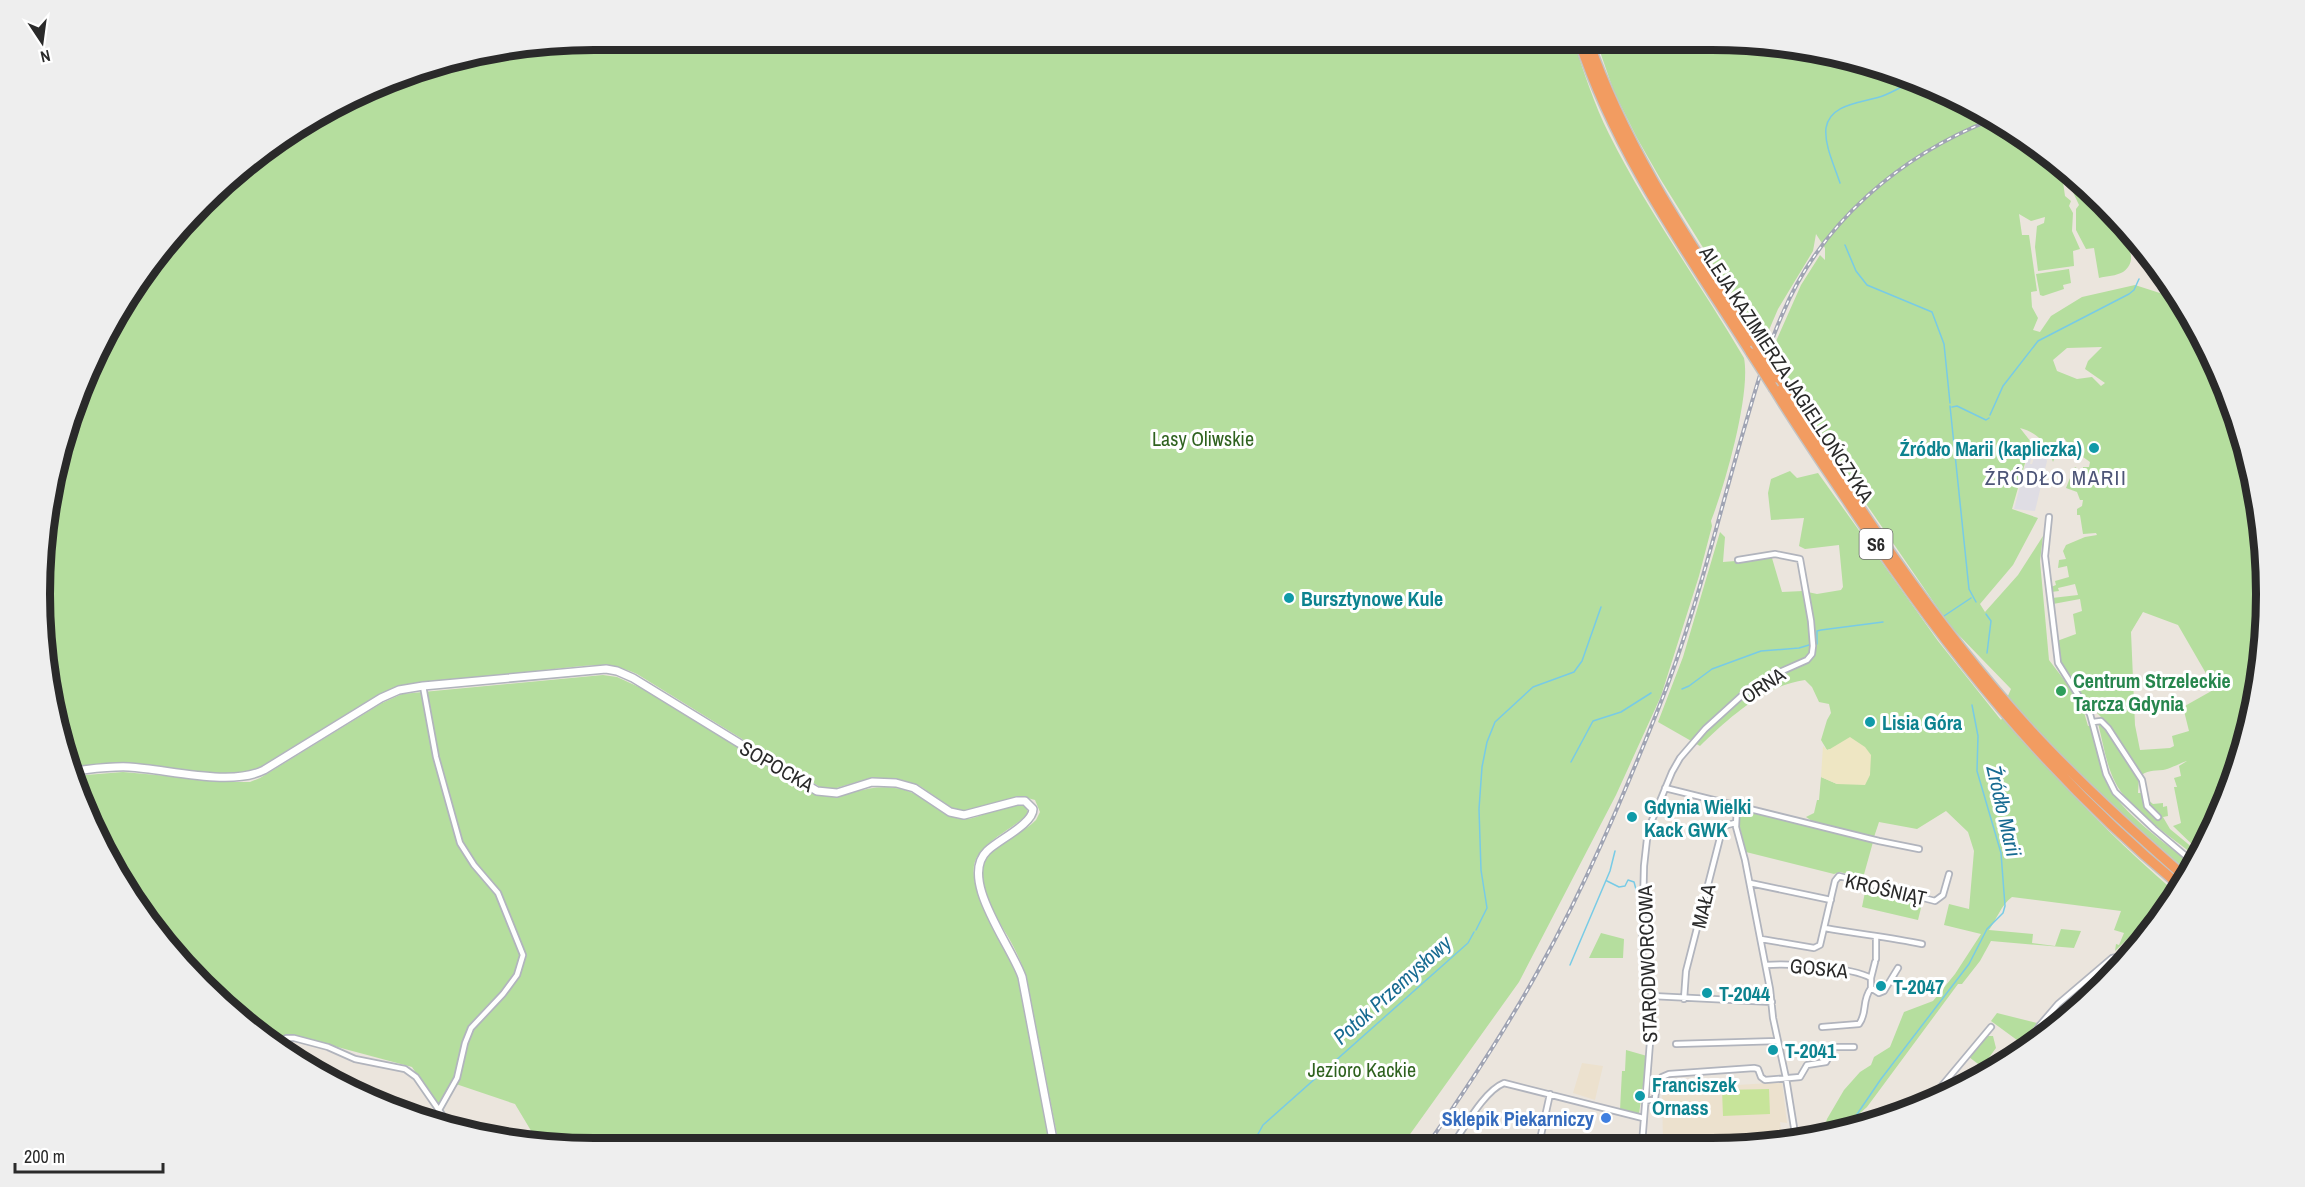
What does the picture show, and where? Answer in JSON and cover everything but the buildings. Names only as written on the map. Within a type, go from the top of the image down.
[{"type":"highway","name":"ALEJA KAZIMIERZA JAGIELLOŃCZYKA","points":[[1583,50],[1606,111],[1636,171],[1774,389],[1906,589],[1981,687],[2080,796],[2174,880]]},
{"type":"highway","name":"ALEJA KAZIMIERZA JAGIELLOŃCZYKA","points":[[1592,50],[1616,113],[1638,157],[1678,224],[1918,592],[1987,680],[2042,742],[2089,790],[2179,872]]},
{"type":"main road","name":"SOPOCKA","points":[[79,771],[122,767],[245,777],[264,770],[389,694],[423,686],[612,669],[633,678],[817,791],[837,793],[862,784],[879,782],[903,784],[925,793],[950,812],[963,815],[1017,801],[1029,803],[1033,812],[1030,819],[987,851],[979,864],[977,875],[988,908],[1014,956],[1022,977],[1053,1138]]},
{"type":"street","points":[[2049,517],[2045,556],[2056,657],[2082,698],[2093,722],[2106,774],[2115,792],[2187,857]]},
{"type":"street","name":"ORNA","points":[[1665,788],[1680,758],[1705,729],[1749,689],[1807,660],[1812,654],[1813,641],[1800,559],[1775,554],[1738,560]]},
{"type":"street","points":[[423,686],[436,757],[460,843],[468,857],[498,893],[523,955],[517,975],[510,985],[471,1028],[457,1078],[439,1110]]},
{"type":"street","points":[[2093,722],[2101,721],[2108,728],[2138,772],[2147,806],[2158,817]]},
{"type":"street","points":[[1665,788],[1919,849]]},
{"type":"street","name":"STARODWORCOWA","points":[[1642,1138],[1652,1017],[1652,996],[1644,970],[1642,947],[1644,866],[1648,830],[1665,788]]},
{"type":"street","points":[[1737,806],[1735,823],[1761,939],[1795,1131]]},
{"type":"street","name":"MAŁA","points":[[1683,999],[1686,971],[1722,830],[1726,825],[1735,823]]},
{"type":"street","name":"KROŚNIĄT","points":[[1750,883],[1831,900],[1837,878],[1842,875],[1935,901],[1943,895],[1949,874]]},
{"type":"street","points":[[1761,939],[1817,947],[1822,942],[1831,900]]},
{"type":"street","points":[[1825,928],[1922,944]]},
{"type":"street","name":"GOSKA","points":[[1822,1027],[1859,1024],[1864,1014],[1865,998],[1871,988],[1876,936]]},
{"type":"street","points":[[2037,1029],[2058,1004],[2112,958],[2116,957]]},
{"type":"street","name":"GOSKA","points":[[1766,965],[1784,964],[1853,971],[1871,978]]},
{"type":"street","name":"GOSKA","points":[[1871,988],[1879,993],[1884,991],[1899,968]]},
{"type":"street","points":[[1652,996],[1772,1002]]},
{"type":"street","points":[[1942,1086],[1991,1027]]},
{"type":"street","points":[[282,1040],[294,1038],[328,1047],[355,1059],[405,1069],[416,1077],[443,1116]]},
{"type":"street","points":[[1676,1044],[1778,1041]]},
{"type":"street","points":[[1645,1101],[1655,1099],[1659,1079],[1669,1074],[1754,1068],[1758,1069],[1763,1079],[1802,1076],[1807,1065],[1826,1062],[1834,1047],[1854,1047]]},
{"type":"street","points":[[1457,1138],[1483,1101],[1500,1084],[1550,1094],[1643,1118]]},
{"type":"street","points":[[1540,1138],[1550,1094]]},
{"type":"shaded area","points":[[2038,447],[2043,448],[2047,461],[2035,511],[2014,509],[2030,448],[2033,448],[2030,464],[2032,464]]},
{"type":"shaded area","points":[[1582,1063],[1603,1066],[1595,1100],[1573,1093]]},
{"type":"shaded area","points":[[1782,1082],[1787,1123],[1780,1122],[1781,1133],[1712,1138],[1663,1138],[1662,1090]]},
{"type":"green space","name":"Lasy Oliwskie","points":[[594,50],[1577,50],[1599,111],[1624,163],[1744,358],[1744,394],[1735,440],[1711,521],[1712,526],[1699,576],[1661,696],[1616,795],[1519,982],[1407,1138],[1058,1138],[1026,976],[1015,950],[993,912],[982,877],[983,866],[988,856],[1036,820],[1040,812],[1035,800],[1020,796],[975,810],[962,811],[952,808],[920,786],[899,779],[870,778],[833,789],[820,787],[637,674],[623,669],[589,665],[398,686],[376,696],[262,766],[247,771],[213,773],[140,764],[105,764],[78,767],[60,700],[54,665],[50,594],[54,522],[60,487],[78,419],[106,353],[141,291],[162,262],[184,235],[235,184],[291,141],[321,122],[385,91],[453,68],[522,54]]},
{"type":"green space","points":[[1599,50],[1712,50],[1783,54],[1818,60],[1886,78],[1920,91],[1984,122],[2014,141],[2062,178],[2065,196],[2071,201],[2069,206],[2073,213],[2072,231],[2080,249],[2073,251],[2074,266],[2038,271],[2035,247],[2037,226],[2044,223],[2045,217],[2031,221],[2019,214],[2022,235],[2029,235],[2037,291],[2031,292],[2032,307],[2038,318],[2033,330],[2040,332],[2051,316],[2082,297],[2135,285],[2166,295],[2199,353],[2227,419],[2245,487],[2251,522],[2256,594],[2251,665],[2237,734],[2214,802],[2193,846],[2173,826],[2181,823],[2174,778],[2181,776],[2179,766],[2187,761],[2166,769],[2147,772],[2139,777],[2138,793],[2145,793],[2147,805],[2148,793],[2148,800],[2153,804],[2163,803],[2163,807],[2167,806],[2168,816],[2163,817],[2170,829],[2192,847],[2190,852],[2152,822],[2121,792],[2109,768],[2098,723],[2103,725],[2106,722],[2084,700],[2059,662],[2057,641],[2076,634],[2073,614],[2082,611],[2080,599],[2053,604],[2052,598],[2078,595],[2075,584],[2051,592],[2051,587],[2056,585],[2055,581],[2069,577],[2067,566],[2058,568],[2059,560],[2066,559],[2063,551],[2066,545],[2097,535],[2096,533],[2083,534],[2077,509],[2082,506],[2083,500],[2080,500],[2077,492],[2066,488],[2076,467],[2082,486],[2083,467],[2089,467],[2090,462],[2072,449],[2063,437],[2053,462],[2041,440],[2020,428],[2031,442],[2012,509],[2038,518],[2013,565],[1980,604],[1985,612],[2018,575],[2043,536],[2040,561],[2049,660],[2081,702],[2088,726],[2091,725],[2104,777],[2113,794],[2145,827],[2186,860],[2182,867],[2083,780],[2007,698],[2011,689],[1950,626],[1823,441],[1769,357],[1801,285],[1820,255],[1825,260],[1825,248],[1816,234],[1813,251],[1778,309],[1763,344],[1637,138],[1614,92]],"holes":[[[2102,347],[2088,361],[2085,369],[2105,383],[2101,386],[2092,377],[2077,379],[2057,371],[2053,360],[2067,348]],[[2143,612],[2178,625],[2215,689],[2183,707],[2189,731],[2172,736],[2174,746],[2140,750],[2135,725],[2131,632]]]},
{"type":"green space","points":[[2071,185],[2126,243],[2131,261],[2123,272],[2099,278],[2094,248],[2086,249],[2076,230],[2076,209],[2079,205]]},
{"type":"green space","points":[[2069,269],[2071,283],[2063,285],[2064,289],[2040,295],[2036,274]]},
{"type":"green space","points":[[1790,471],[1797,478],[1818,473],[1938,641],[2001,720],[2003,717],[2085,807],[2170,887],[2146,921],[2115,951],[2116,944],[2119,945],[2124,933],[2114,930],[2121,911],[2012,897],[2002,908],[1989,930],[2033,934],[2032,943],[2055,946],[2061,929],[2081,931],[2074,948],[1991,941],[1980,961],[1962,984],[1958,984],[1859,1117],[1825,1125],[1844,1090],[1860,1072],[1871,1065],[1874,1057],[1890,1047],[1904,1012],[1933,1001],[1955,974],[1981,934],[1944,925],[1949,904],[1969,909],[1974,851],[1968,832],[1946,811],[1917,829],[1879,822],[1874,837],[1812,821],[1806,817],[1814,813],[1817,800],[1819,800],[1821,777],[1837,784],[1830,749],[1827,750],[1821,740],[1831,713],[1829,704],[1819,702],[1812,687],[1805,680],[1790,683],[1761,696],[1735,714],[1700,746],[1658,722],[1683,657],[1720,532],[1725,537],[1723,562],[1772,558],[1782,592],[1803,591],[1817,594],[1841,590],[1843,587],[1839,545],[1805,549],[1799,546],[1804,518],[1771,520],[1768,493],[1771,479]]},
{"type":"green space","points":[[603,675],[617,677],[641,688],[814,794],[836,795],[888,787],[901,789],[918,796],[950,816],[968,819],[1013,806],[1026,807],[1028,812],[1026,816],[995,838],[979,854],[974,866],[975,881],[979,897],[1018,978],[1050,1138],[594,1138],[533,1134],[515,1104],[453,1083],[441,1103],[436,1103],[412,1067],[289,1034],[281,1039],[235,1003],[184,952],[162,925],[122,866],[81,775],[123,772],[250,782],[382,703],[402,694]]},
{"type":"green space","points":[[1740,810],[1873,842],[1863,878],[1840,872],[1834,874],[1746,852],[1738,820]]},
{"type":"green space","points":[[1866,887],[1923,900],[1918,920],[1862,907]]},
{"type":"green space","points":[[1601,933],[1624,939],[1623,958],[1589,958]]},
{"type":"green space","points":[[1997,1013],[2037,1023],[2020,1042],[1991,1021]]},
{"type":"green space","points":[[1986,1036],[1993,1036],[1996,1048],[1983,1065],[1981,1066],[1969,1057]]},
{"type":"green space","points":[[1626,1050],[1647,1056],[1639,1114],[1620,1110],[1622,1071],[1625,1071]]},
{"type":"green space","points":[[1769,1089],[1770,1114],[1723,1116],[1722,1090]]},
{"type":"sand","points":[[1850,737],[1865,747],[1871,755],[1870,775],[1865,785],[1837,784],[1821,777],[1823,746],[1827,750],[1830,749]]},
{"type":"waterway","name":"Źródło Marii","points":[[1840,183],[1827,142],[1826,128],[1829,119],[1841,108],[1877,98],[1905,85]]},
{"type":"waterway","name":"Źródło Marii","points":[[1845,245],[1856,271],[1867,285],[1932,312],[1944,344],[1950,403]]},
{"type":"waterway","points":[[1990,415],[2003,386],[2038,341],[2129,294],[2134,290],[2139,279]]},
{"type":"waterway","name":"Źródło Marii","points":[[1950,406],[1969,589],[1976,602]]},
{"type":"waterway","points":[[1952,407],[1957,406],[1986,420],[1989,418]]},
{"type":"waterway","points":[[1944,616],[1971,598]]},
{"type":"waterway","name":"Potok Przemysłowy","points":[[1476,930],[1487,908],[1481,870],[1479,809],[1482,767],[1487,742],[1495,722],[1533,687],[1574,672],[1582,661],[1601,607]]},
{"type":"waterway","name":"Źródło Marii","points":[[1986,614],[1991,621],[1987,653]]},
{"type":"waterway","points":[[1817,644],[1817,631],[1883,622]]},
{"type":"waterway","points":[[1682,689],[1712,669],[1761,651],[1809,645]]},
{"type":"waterway","points":[[1571,762],[1593,721],[1621,712],[1651,693]]},
{"type":"waterway","name":"Źródło Marii","points":[[1854,1118],[1881,1079],[1969,964],[1987,929],[2003,913],[2005,906],[2001,853],[1977,771],[1978,736],[1972,705]]},
{"type":"waterway","points":[[1570,965],[1610,871],[1615,851]]},
{"type":"waterway","points":[[1607,881],[1619,887],[1625,886],[1628,880],[1634,882],[1639,900]]},
{"type":"waterway","name":"Potok Przemysłowy","points":[[1256,1138],[1263,1125],[1468,943],[1474,932]]},
{"type":"railway","points":[[1432,1138],[1485,1059],[1538,971],[1572,907],[1617,808],[1672,674],[1704,573],[1760,375],[1782,315],[1798,281],[1818,250],[1842,222],[1896,172],[1959,134],[1985,123]]},
{"type":"place","name":"Źródło Marii (kapliczka)","points":[[2094,448]]},
{"type":"place","name":"Bursztynowe Kule","points":[[1289,598]]},
{"type":"place","name":"Centrum Strzeleckie Tarcza Gdynia","points":[[2061,691]]},
{"type":"place","name":"Lisia Góra","points":[[1870,722]]},
{"type":"place","name":"Gdynia Wielki Kack GWK","points":[[1632,817]]},
{"type":"place","name":"T-2047","points":[[1881,986]]},
{"type":"place","name":"T-2044","points":[[1707,993]]},
{"type":"place","name":"T-2041","points":[[1773,1050]]},
{"type":"place","name":"Franciszek Ornass","points":[[1640,1096]]},
{"type":"place","name":"Sklepik Piekarniczy","points":[[1606,1118]]},
{"type":"district","name":"ŹRÓDŁO MARII","points":[[2056,477]]},
{"type":"park label","name":"Jezioro Kackie","points":[[1362,1069]]}]
